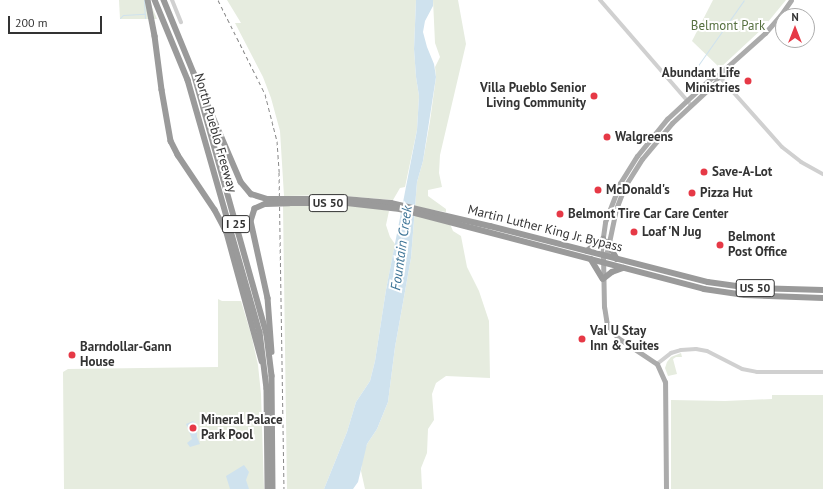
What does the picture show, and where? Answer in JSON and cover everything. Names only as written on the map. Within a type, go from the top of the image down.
[{"type":"highway","points":[[148,0],[156,36],[162,90],[171,141],[178,155],[208,199],[225,228],[245,294],[260,357],[266,370]]},
{"type":"highway","name":"North Pueblo Freeway","points":[[156,0],[183,67],[199,116],[258,325],[266,370],[268,489]]},
{"type":"highway","name":"North Pueblo Freeway","points":[[164,0],[194,73],[264,322],[272,376],[273,489]]},
{"type":"highway","points":[[194,73],[242,182],[251,194],[265,200],[255,209],[251,221],[270,314],[272,376]]},
{"type":"highway","name":"Martin Luther King Jr. Bypass","points":[[265,200],[368,202],[422,212],[722,284],[759,288],[823,290]]},
{"type":"highway","name":"Martin Luther King Jr. Bypass","points":[[422,212],[591,260],[690,286],[727,293],[766,297],[823,298]]},
{"type":"highway","points":[[587,251],[605,241],[617,259]]},
{"type":"highway","points":[[591,260],[603,279],[612,272],[623,268]]},
{"type":"main road","points":[[666,489],[665,382],[657,364],[618,338],[607,325],[604,307],[603,256],[601,251],[605,241],[611,205],[620,184],[643,149],[667,119],[689,102],[711,78],[718,75],[765,33],[780,16],[791,0]]},
{"type":"street","points":[[172,0],[181,22]]},
{"type":"street","points":[[600,0],[689,102]]},
{"type":"street","points":[[718,75],[782,147],[801,162],[823,174]]},
{"type":"street","points":[[657,364],[671,353],[681,350],[696,349],[707,351],[742,369],[757,372],[823,372]]},
{"type":"green space","points":[[119,0],[149,0],[157,19],[120,19]]},
{"type":"green space","points":[[227,0],[416,0],[414,49],[419,96],[417,130],[405,187],[400,188],[393,200],[332,195],[284,196],[280,131],[271,98],[263,77],[235,23],[241,23]]},
{"type":"green space","points":[[433,0],[458,0],[466,44],[440,155],[439,173],[442,187],[428,190],[428,196],[446,209],[446,212],[422,208],[450,224],[453,231],[461,236],[467,267],[479,291],[489,321],[490,378],[446,376],[436,383],[432,394],[434,420],[428,429],[427,453],[421,468],[422,489],[365,489],[361,471],[363,455],[367,444],[377,429],[388,402],[395,347],[411,258],[417,182],[423,161],[430,121],[436,77],[435,67],[440,57],[435,43]]},
{"type":"green space","name":"Belmont Park","points":[[713,0],[786,0],[779,8],[775,8],[775,13],[763,28],[720,68],[692,41]]},
{"type":"green space","points":[[335,205],[368,207],[389,211],[386,225],[390,237],[395,244],[375,361],[370,381],[356,402],[347,432],[324,489],[287,489],[283,206]]},
{"type":"green space","points":[[218,299],[222,301],[241,301],[251,334],[258,365],[261,394],[264,489],[64,489],[63,372],[68,369],[218,367]]},
{"type":"green space","points":[[681,353],[682,357],[676,357],[673,359],[677,374],[668,376],[665,368],[667,362],[671,357]]},
{"type":"green space","points":[[772,395],[823,395],[823,489],[671,489],[671,400],[725,401],[772,399]]},
{"type":"water","name":"Fountain Creek","points":[[416,0],[433,0],[433,6],[425,21],[423,32],[434,64],[436,77],[423,161],[417,182],[411,258],[395,347],[388,402],[377,429],[367,444],[358,482],[353,489],[324,489],[347,432],[356,402],[370,381],[375,361],[386,290],[417,130],[419,96],[414,49]]},
{"type":"water","points":[[193,421],[197,425],[197,437],[200,444],[190,447],[187,443],[192,439],[186,424]]},
{"type":"water","points":[[244,465],[249,472],[246,480],[249,489],[230,489],[226,476]]},
{"type":"waterway","points":[[144,0],[145,18]]},
{"type":"waterway","points":[[692,74],[744,0]]},
{"type":"waterway","points":[[120,18],[123,15],[145,14]]},
{"type":"railway","points":[[218,0],[265,94],[277,141],[279,172],[284,489]]},
{"type":"place","name":"Abundant Life Ministries","points":[[748,81]]},
{"type":"place","name":"Villa Pueblo Senior Living Community","points":[[594,96]]},
{"type":"place","name":"Walgreens","points":[[607,137]]},
{"type":"place","name":"Save-A-Lot","points":[[704,172]]},
{"type":"place","name":"McDonald's","points":[[598,190]]},
{"type":"place","name":"Pizza Hut","points":[[692,193]]},
{"type":"place","name":"Belmont Tire Car Care Center","points":[[560,214]]},
{"type":"place","name":"Loaf 'N Jug","points":[[634,232]]},
{"type":"place","name":"Belmont Post Office","points":[[720,245]]},
{"type":"place","name":"Val U Stay Inn & Suites","points":[[582,339]]},
{"type":"place","name":"Barndollar-Gann House","points":[[72,355]]},
{"type":"place","name":"Mineral Palace Park Pool","points":[[193,428]]}]
